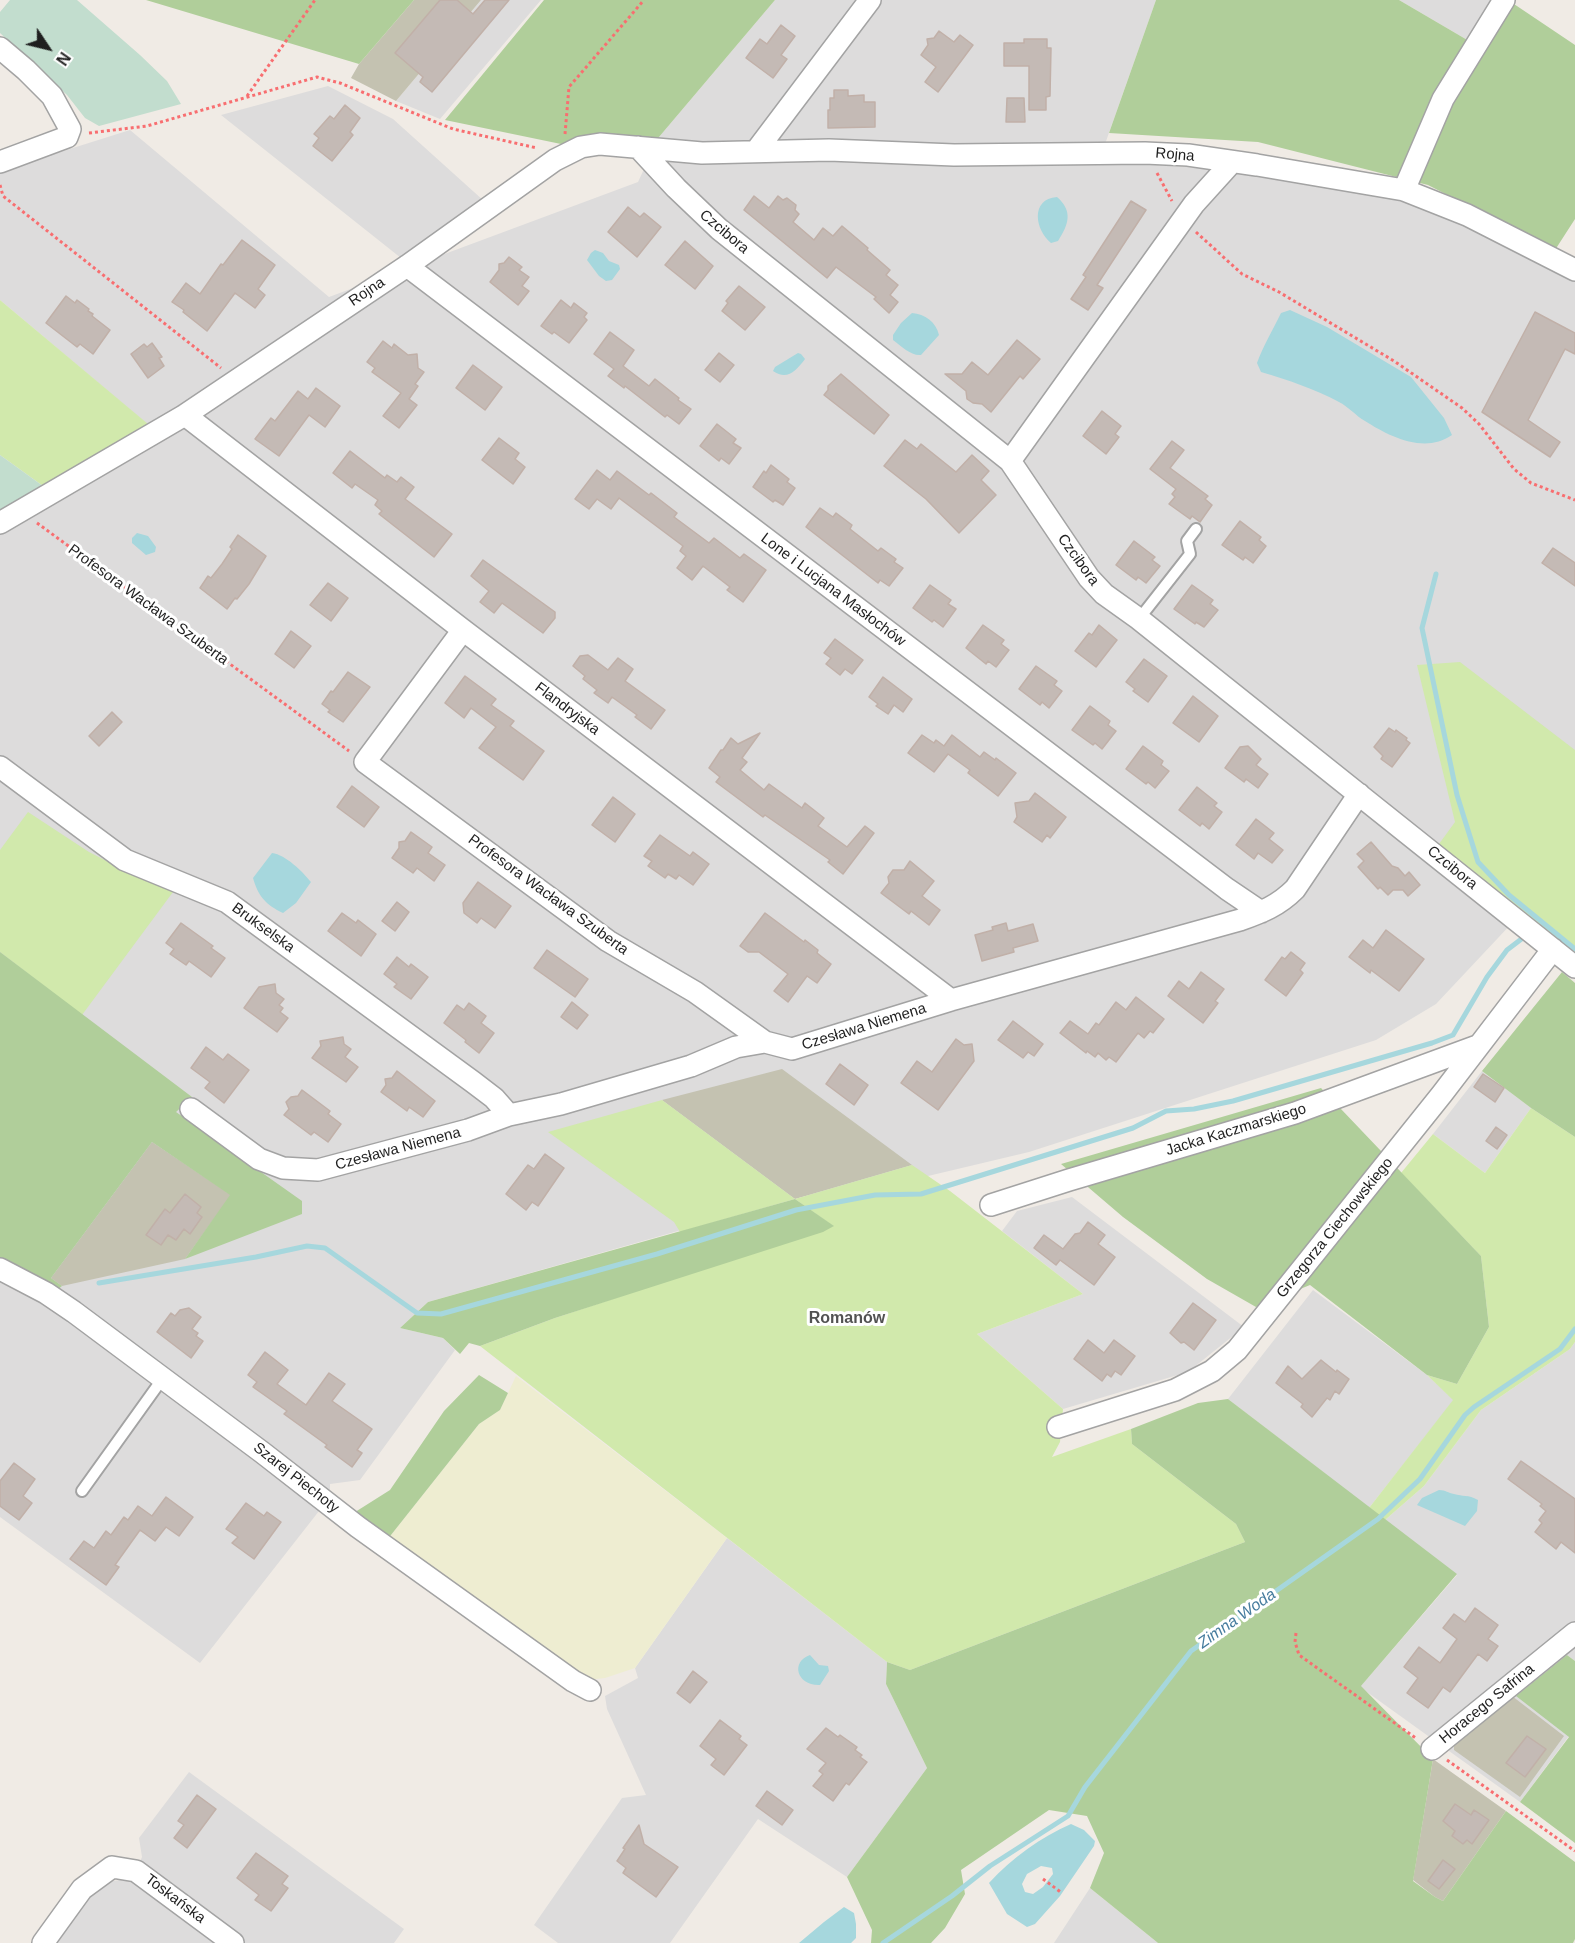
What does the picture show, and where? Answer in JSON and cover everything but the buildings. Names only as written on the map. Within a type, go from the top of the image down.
[{"type":"street","points":[[756,152],[870,0]]},
{"type":"street","points":[[1404,190],[1443,99],[1504,0]]},
{"type":"street","points":[[0,48],[52,96],[70,129],[67,137],[0,162]]},
{"type":"street","name":"Rojna","points":[[0,523],[185,415],[407,266],[564,155],[591,145],[702,153],[829,150],[954,155],[1177,154],[1404,190],[1467,215],[1575,270]]},
{"type":"street","name":"Czcibora","points":[[638,147],[719,229],[1010,462],[1089,578],[1104,594],[1139,619],[1575,967]]},
{"type":"street","points":[[1010,462],[1194,204],[1232,162]]},
{"type":"street","name":"Lone i Lucjana Masłochów","points":[[407,266],[1227,889],[1261,912]]},
{"type":"street","name":"Flandryjska","points":[[185,415],[463,630],[951,1000]]},
{"type":"street","points":[[365,762],[463,630]]},
{"type":"street","name":"Profesora Wacława Szuberta","points":[[365,762],[608,941],[695,992],[765,1042]]},
{"type":"street","name":"Brukselska","points":[[0,767],[125,860],[226,902],[473,1082],[494,1098],[509,1115]]},
{"type":"street","name":"Czesława Niemena","points":[[191,1109],[259,1159],[283,1168],[318,1170],[691,1066],[736,1047],[765,1042],[792,1048],[951,1000],[1240,920],[1261,912],[1282,902],[1295,889],[1359,794]]},
{"type":"street","name":"Grzegorza Ciechowskiego","points":[[1058,1427],[1175,1390],[1212,1371],[1237,1350],[1442,1094],[1552,949]]},
{"type":"street","name":"Jacka Kaczmarskiego","points":[[991,1205],[1295,1113],[1478,1046]]},
{"type":"street","name":"Szarej Piechoty","points":[[0,1269],[46,1293],[74,1312],[358,1527],[573,1681],[590,1690]]},
{"type":"street","name":"Horacego Safrina","points":[[1432,1749],[1575,1633]]},
{"type":"street","name":"Toskańska","points":[[43,1943],[82,1888],[112,1867],[136,1871],[233,1943]]},
{"type":"lane","points":[[1139,619],[1190,554],[1187,541],[1196,529]]},
{"type":"lane","points":[[82,1491],[163,1378]]},
{"type":"path","points":[[246,98],[315,0]]},
{"type":"path","points":[[70,129],[81,134],[147,126],[317,77],[340,83],[453,129],[564,155],[569,87],[644,0]]},
{"type":"path","points":[[1146,153],[1183,219],[1242,274],[1279,292],[1394,361],[1462,408],[1479,424],[1514,469],[1531,483],[1575,500]]},
{"type":"path","points":[[0,185],[3,196],[237,380]]},
{"type":"path","name":"Profesora Wacława Szuberta","points":[[20,511],[365,762]]},
{"type":"path","name":"Horacego Safrina","points":[[1296,1633],[1295,1642],[1299,1655],[1432,1749]]},
{"type":"path","points":[[1432,1749],[1575,1851]]},
{"type":"path","points":[[1043,1878],[1062,1893]]},
{"type":"shaded area","points":[[414,0],[481,0],[396,101],[351,78],[359,64]]},
{"type":"shaded area","points":[[481,0],[541,0],[440,119],[396,101]]},
{"type":"shaded area","points":[[775,0],[1156,0],[1099,161],[1244,171],[1410,200],[1541,259],[1575,279],[1575,856],[1436,1004],[1376,1040],[1029,1152],[928,1176],[794,1198],[428,1302],[400,1328],[443,1338],[455,1350],[360,1480],[330,1484],[330,1497],[200,1663],[0,1517],[0,512],[147,424],[0,300],[0,171],[130,130],[329,297],[638,182],[659,137]]},
{"type":"shaded area","points":[[1399,0],[1495,0],[1469,41]]},
{"type":"shaded area","points":[[328,86],[393,119],[484,201],[401,258],[221,115]]},
{"type":"shaded area","points":[[782,1069],[912,1165],[795,1199],[662,1100]]},
{"type":"shaded area","points":[[1482,1071],[1531,1108],[1485,1173],[1433,1134]]},
{"type":"shaded area","points":[[152,1142],[231,1195],[185,1259],[62,1286],[51,1278]]},
{"type":"shaded area","points":[[1072,1197],[1244,1327],[1188,1372],[1063,1409],[977,1334],[1083,1294],[1002,1231],[1017,1211]]},
{"type":"shaded area","points":[[1313,1290],[1427,1375],[1454,1400],[1369,1508],[1228,1399]]},
{"type":"shaded area","points":[[1575,1342],[1575,1661],[1567,1655],[1569,1736],[1520,1802],[1360,1687],[1457,1575],[1385,1520],[1424,1486],[1481,1410],[1570,1349]]},
{"type":"shaded area","points":[[727,1538],[887,1662],[886,1684],[927,1768],[847,1877],[758,1819],[670,1943],[558,1943],[534,1925],[622,1798],[646,1795],[607,1709],[605,1696],[638,1678],[635,1668]]},
{"type":"shaded area","points":[[1512,1696],[1564,1736],[1520,1797],[1454,1750],[1454,1744]]},
{"type":"shaded area","points":[[1433,1759],[1506,1811],[1443,1901],[1413,1880]]},
{"type":"shaded area","points":[[189,1772],[404,1929],[394,1943],[54,1943],[100,1883],[133,1878],[142,1857],[139,1838]]},
{"type":"shaded area","points":[[1090,1888],[1158,1943],[1054,1943]]},
{"type":"green space","points":[[10,0],[77,0],[167,81],[181,104],[99,126],[85,118],[67,95],[0,33],[0,12]]},
{"type":"green space","points":[[146,0],[414,0],[359,64]]},
{"type":"green space","points":[[544,0],[775,0],[659,137],[561,144],[445,120]]},
{"type":"green space","points":[[1156,0],[1399,0],[1469,41],[1508,0],[1575,45],[1575,219],[1555,250],[1428,185],[1258,142],[1109,133]]},
{"type":"green space","points":[[0,300],[148,424],[43,486],[0,455]]},
{"type":"green space","points":[[0,455],[43,486],[0,512]]},
{"type":"green space","points":[[1460,662],[1575,750],[1575,955],[1439,844],[1455,822],[1417,665]]},
{"type":"green space","points":[[28,812],[89,852],[173,892],[82,1015],[0,952],[0,850]]},
{"type":"green space","points":[[0,952],[192,1097],[176,1112],[302,1201],[302,1214],[185,1259],[230,1195],[152,1142],[51,1278],[62,1286],[56,1291],[0,1258]]},
{"type":"green space","points":[[1562,972],[1575,983],[1575,1137],[1531,1108],[1482,1071]]},
{"type":"green space","points":[[1321,1088],[1481,1256],[1489,1327],[1457,1384],[1427,1375],[1310,1285],[1256,1307],[1207,1279],[1123,1217],[1061,1164]]},
{"type":"green space","points":[[662,1100],[795,1199],[680,1232],[674,1222],[548,1132]]},
{"type":"green space","points":[[1531,1108],[1575,1137],[1575,1342],[1570,1349],[1481,1410],[1424,1486],[1385,1520],[1369,1508],[1453,1400],[1427,1375],[1457,1384],[1489,1327],[1481,1256],[1401,1173],[1433,1134],[1485,1173]]},
{"type":"green space","points":[[912,1165],[950,1191],[1083,1294],[977,1334],[1063,1409],[1060,1442],[1052,1457],[1131,1429],[1132,1444],[1236,1524],[1245,1542],[910,1670],[887,1662],[480,1346],[555,1318],[833,1226],[795,1199]]},
{"type":"green space","points":[[795,1199],[834,1226],[823,1232],[555,1318],[480,1346],[469,1343],[460,1354],[443,1338],[400,1328],[428,1302]]},
{"type":"green space","points":[[479,1375],[508,1393],[500,1410],[479,1424],[387,1540],[352,1514],[390,1490],[444,1411]]},
{"type":"green space","points":[[516,1376],[727,1538],[635,1668],[605,1678],[586,1680],[387,1540],[479,1424],[500,1410]]},
{"type":"green space","points":[[1228,1399],[1457,1574],[1361,1686],[1433,1759],[1413,1881],[1443,1901],[1506,1811],[1575,1862],[1575,1939],[1573,1943],[1158,1943],[1090,1888],[1104,1853],[1087,1816],[1049,1810],[961,1870],[965,1894],[945,1928],[931,1943],[871,1943],[872,1930],[847,1877],[927,1768],[886,1684],[887,1662],[910,1670],[1245,1542],[1236,1524],[1132,1444],[1131,1429],[1198,1403]]},
{"type":"green space","points":[[1567,1655],[1575,1661],[1575,1843],[1520,1802],[1569,1737],[1516,1696]]},
{"type":"water","points":[[1057,197],[1065,207],[1068,218],[1058,241],[1051,243],[1041,231],[1038,216],[1042,203]]},
{"type":"water","points":[[595,250],[603,253],[609,261],[619,265],[620,269],[612,280],[606,281],[599,276],[587,260]]},
{"type":"water","points":[[1290,310],[1327,327],[1411,377],[1444,418],[1452,435],[1442,441],[1431,443],[1408,441],[1385,433],[1330,397],[1261,372],[1257,363],[1262,350],[1281,313]]},
{"type":"water","points":[[912,313],[929,319],[939,335],[921,355],[910,352],[893,340],[893,335],[901,323]]},
{"type":"water","points":[[798,353],[805,359],[795,371],[783,375],[773,371],[775,367]]},
{"type":"water","points":[[137,533],[148,536],[156,547],[155,552],[146,555],[132,543],[132,538]]},
{"type":"water","points":[[272,853],[288,860],[311,882],[296,903],[283,913],[264,899],[257,890],[253,878]]},
{"type":"water","points":[[1439,1490],[1478,1500],[1477,1511],[1465,1526],[1417,1505],[1422,1498]]},
{"type":"water","points":[[810,1655],[819,1665],[828,1666],[829,1671],[820,1685],[806,1682],[799,1673],[800,1663]]},
{"type":"water","points":[[1071,1824],[1084,1830],[1095,1841],[1094,1846],[1060,1896],[1035,1924],[1027,1927],[1007,1914],[989,1883],[1027,1849]],"holes":[[[1041,1866],[1052,1868],[1053,1874],[1043,1887],[1033,1894],[1025,1892],[1022,1884],[1027,1874]]]},
{"type":"water","points":[[844,1907],[854,1913],[856,1938],[851,1943],[799,1943],[824,1922]]},
{"type":"waterway","points":[[1436,574],[1422,628],[1457,795],[1478,862],[1509,895],[1575,949]]},
{"type":"waterway","points":[[99,1283],[256,1257],[307,1246],[325,1248],[417,1313],[441,1314],[657,1254],[796,1210],[875,1195],[921,1194],[1133,1128],[1166,1111],[1194,1109],[1233,1101],[1432,1043],[1453,1035],[1487,977],[1507,950],[1528,934]]},
{"type":"waterway","name":"Zimna Woda","points":[[883,1943],[952,1896],[990,1866],[1068,1816],[1085,1787],[1191,1651],[1378,1519],[1420,1479],[1465,1415],[1560,1349],[1575,1329]]},
{"type":"district","name":"Romanów","points":[[847,1319]]}]
